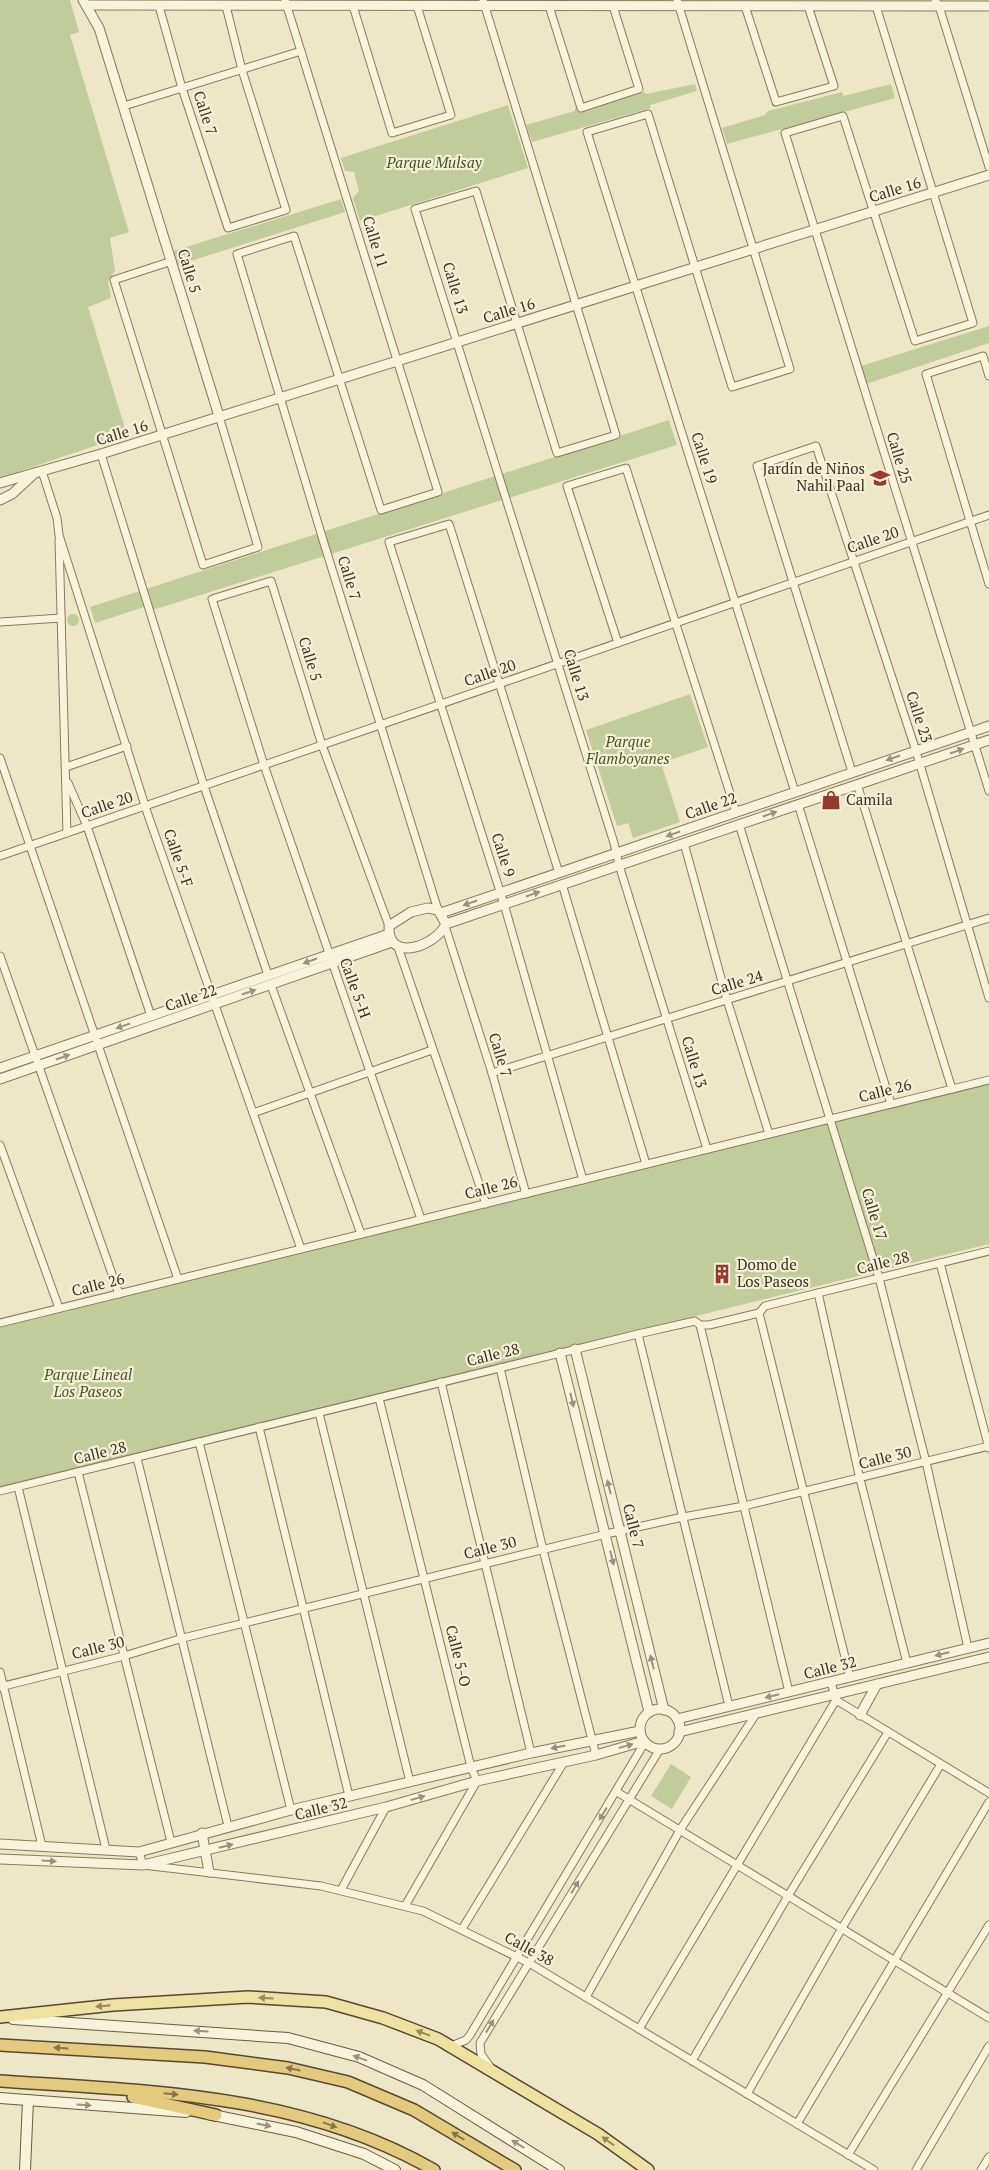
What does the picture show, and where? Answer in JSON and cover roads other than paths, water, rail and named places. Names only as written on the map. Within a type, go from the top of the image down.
[{"type":"highway","points":[[0,2045],[205,2057],[288,2068],[348,2082],[414,2110],[515,2170]]},
{"type":"highway","points":[[0,2081],[220,2098],[301,2115],[399,2150],[434,2170]]},
{"type":"highway","points":[[84,2087],[216,2115]]},
{"type":"main road","points":[[0,2018],[113,2005],[248,1997],[326,2002],[383,2018],[438,2039],[491,2068],[598,2134],[648,2170]]},
{"type":"main road","points":[[0,2018],[288,2038],[359,2057],[423,2085],[559,2170]]},
{"type":"main road","points":[[0,2098],[216,2115],[296,2132],[364,2154],[395,2170]]},
{"type":"main road","points":[[25,2170],[28,2100]]},
{"type":"street","points":[[85,3],[158,6],[226,6],[286,3],[353,6],[484,3],[549,6],[677,3],[746,6],[876,6],[937,3],[989,6]]},
{"type":"street","name":"Calle 5","points":[[85,3],[99,28],[124,106],[258,547],[203,565],[164,434]]},
{"type":"street","name":"Calle 11","points":[[286,3],[438,492],[382,510],[340,378]]},
{"type":"street","points":[[484,3],[616,435],[557,453],[516,323]]},
{"type":"street","points":[[677,3],[790,369],[732,387],[696,267]]},
{"type":"street","points":[[937,3],[989,167]]},
{"type":"street","name":"Calle 7","points":[[158,6],[182,88],[228,228],[286,210],[242,70]]},
{"type":"street","points":[[226,6],[242,70]]},
{"type":"street","points":[[353,6],[392,134],[451,115],[417,6]]},
{"type":"street","points":[[549,6],[581,108],[639,89],[613,6]]},
{"type":"street","points":[[746,6],[776,102],[834,86],[808,6]]},
{"type":"street","points":[[874,211],[916,342],[973,323],[876,6]]},
{"type":"street","points":[[124,106],[301,52]]},
{"type":"street","name":"Calle 19","points":[[696,267],[648,114],[587,132],[795,792]]},
{"type":"street","name":"Calle 25","points":[[874,211],[842,116],[785,133],[989,791]]},
{"type":"street","name":"Calle 16","points":[[0,483],[101,454],[989,175]]},
{"type":"street","name":"Calle 13","points":[[516,323],[476,190],[416,209],[614,843],[619,865],[707,1149]]},
{"type":"street","name":"Calle 7","points":[[340,378],[294,236],[237,254],[380,725],[440,911]]},
{"type":"street","points":[[164,434],[114,280],[172,261]]},
{"type":"street","points":[[989,376],[983,356],[926,374],[989,584]]},
{"type":"street","name":"Calle 23","points":[[793,582],[758,466],[816,446],[916,751],[989,998]]},
{"type":"street","points":[[101,454],[204,786],[270,980],[361,1234]]},
{"type":"street","points":[[618,643],[566,486],[626,468],[736,812]]},
{"type":"street","points":[[0,500],[12,494],[39,472]]},
{"type":"street","name":"Calle 5-F","points":[[39,472],[56,518],[59,535],[145,806],[301,1249]]},
{"type":"street","name":"Calle 20","points":[[0,856],[989,515]]},
{"type":"street","name":"Calle 9","points":[[500,684],[449,524],[389,542],[501,892],[583,1180]]},
{"type":"street","points":[[59,535],[67,833]]},
{"type":"street","name":"Calle 5","points":[[212,599],[271,581],[322,745],[486,1204]]},
{"type":"street","points":[[793,582],[852,772]]},
{"type":"street","name":"Calle 5-H","points":[[212,599],[264,765],[422,1219]]},
{"type":"street","points":[[0,622],[60,618]]},
{"type":"street","points":[[500,684],[559,873]]},
{"type":"street","name":"Calle 22","points":[[0,1079],[215,1004],[270,980],[392,937],[411,912],[428,908],[440,911],[501,892],[989,726]]},
{"type":"street","name":"Calle 22","points":[[445,925],[989,740]]},
{"type":"street","points":[[66,766],[127,746]]},
{"type":"street","points":[[0,758],[178,1279]]},
{"type":"street","points":[[67,780],[87,826],[151,1016]]},
{"type":"street","points":[[857,784],[952,1089]]},
{"type":"street","points":[[798,804],[891,1104]]},
{"type":"street","name":"Calle 17","points":[[739,824],[879,1278],[926,1462],[968,1648]]},
{"type":"street","points":[[684,843],[727,1000],[769,1134]]},
{"type":"street","points":[[562,884],[646,1164]]},
{"type":"street","points":[[392,937],[425,944],[434,940],[445,925],[440,911]]},
{"type":"street","name":"Calle 24","points":[[492,1073],[989,918]]},
{"type":"street","name":"Calle 7","points":[[445,925],[492,1073],[526,1194]]},
{"type":"street","points":[[0,956],[119,1294]]},
{"type":"street","name":"Calle 22","points":[[0,1068],[212,995],[270,980]]},
{"type":"street","points":[[253,1113],[432,1050]]},
{"type":"street","name":"Calle 26","points":[[0,1323],[989,1080]]},
{"type":"street","points":[[0,1145],[59,1308]]},
{"type":"street","name":"Calle 28","points":[[0,1491],[695,1320],[700,1324],[708,1325],[759,1313],[765,1306],[989,1251]]},
{"type":"street","points":[[940,1263],[989,1446]]},
{"type":"street","points":[[818,1293],[860,1478],[907,1663]]},
{"type":"street","points":[[759,1313],[805,1490],[850,1677]]},
{"type":"street","points":[[700,1324],[789,1692]]},
{"type":"street","points":[[638,1334],[684,1516],[728,1706]]},
{"type":"street","name":"Calle 7","points":[[575,1350],[664,1710]]},
{"type":"street","name":"Calle 7","points":[[560,1353],[650,1712]]},
{"type":"street","points":[[500,1368],[543,1550],[596,1755]]},
{"type":"street","points":[[441,1382],[530,1753]]},
{"type":"street","name":"Calle 5-O","points":[[379,1398],[471,1767],[477,1781]]},
{"type":"street","points":[[319,1413],[362,1594],[410,1782]]},
{"type":"street","points":[[259,1428],[349,1796]]},
{"type":"street","points":[[199,1442],[291,1810]]},
{"type":"street","name":"Calle 30","points":[[2,1687],[124,1656],[183,1638],[606,1534],[684,1516],[744,1506],[989,1446]]},
{"type":"street","points":[[137,1458],[228,1826]]},
{"type":"street","points":[[78,1472],[171,1842]]},
{"type":"street","points":[[18,1487],[106,1849]]},
{"type":"street","name":"Calle 32","points":[[677,1719],[989,1643]]},
{"type":"street","name":"Calle 32","points":[[679,1732],[835,1697],[877,1684],[989,1657]]},
{"type":"street","points":[[0,1672],[2,1687],[42,1846]]},
{"type":"street","points":[[831,1682],[835,1697],[860,1715],[989,1793]]},
{"type":"street","points":[[860,1715],[877,1684]]},
{"type":"street","points":[[639,2029],[835,1697]]},
{"type":"street","points":[[664,1710],[677,1719],[679,1732],[673,1744],[660,1749],[652,1747],[645,1741],[640,1731],[642,1720],[650,1712],[664,1710]]},
{"type":"street","points":[[586,1997],[680,1830],[756,1714]]},
{"type":"street","name":"Calle 32","points":[[0,1844],[139,1852],[202,1833],[291,1810],[530,1753],[640,1731]]},
{"type":"street","points":[[692,2061],[788,1896],[888,1732]]},
{"type":"street","points":[[450,2046],[466,2040],[491,2001],[617,1792],[645,1741]]},
{"type":"street","name":"Calle 32","points":[[0,1859],[143,1866],[386,1807],[477,1781],[596,1755],[645,1741]]},
{"type":"street","points":[[491,2068],[481,2054],[480,2043],[660,1749]]},
{"type":"street","points":[[462,1929],[564,1762]]},
{"type":"street","points":[[746,2094],[842,1928],[941,1764]]},
{"type":"street","points":[[405,1906],[477,1781]]},
{"type":"street","points":[[617,1792],[989,2018]]},
{"type":"street","points":[[797,2124],[893,1960],[989,1802]]},
{"type":"street","points":[[340,1890],[386,1807]]},
{"type":"street","points":[[202,1833],[209,1872]]},
{"type":"street","points":[[139,1852],[143,1866]]},
{"type":"street","name":"Calle 38","points":[[143,1866],[321,1886],[405,1906],[462,1929],[529,1963],[874,2170]]},
{"type":"street","points":[[848,2154],[989,1925]]},
{"type":"street","points":[[491,2001],[501,2008]]},
{"type":"street","points":[[916,2170],[989,2046]]},
{"type":"street","points":[[981,2170],[989,2157]]},
{"type":"place","name":"Jardín de Niños Nahil Paal","points":[[880,478]]},
{"type":"place","name":"Camila","points":[[831,800]]},
{"type":"place","name":"Domo de Los Paseos","points":[[722,1274]]},
{"type":"park label","name":"Parque Mulsay","points":[[434,163]]},
{"type":"park label","name":"Parque Flamboyanes","points":[[628,750]]},
{"type":"park label","name":"Parque Lineal Los Paseos","points":[[88,1384]]}]
